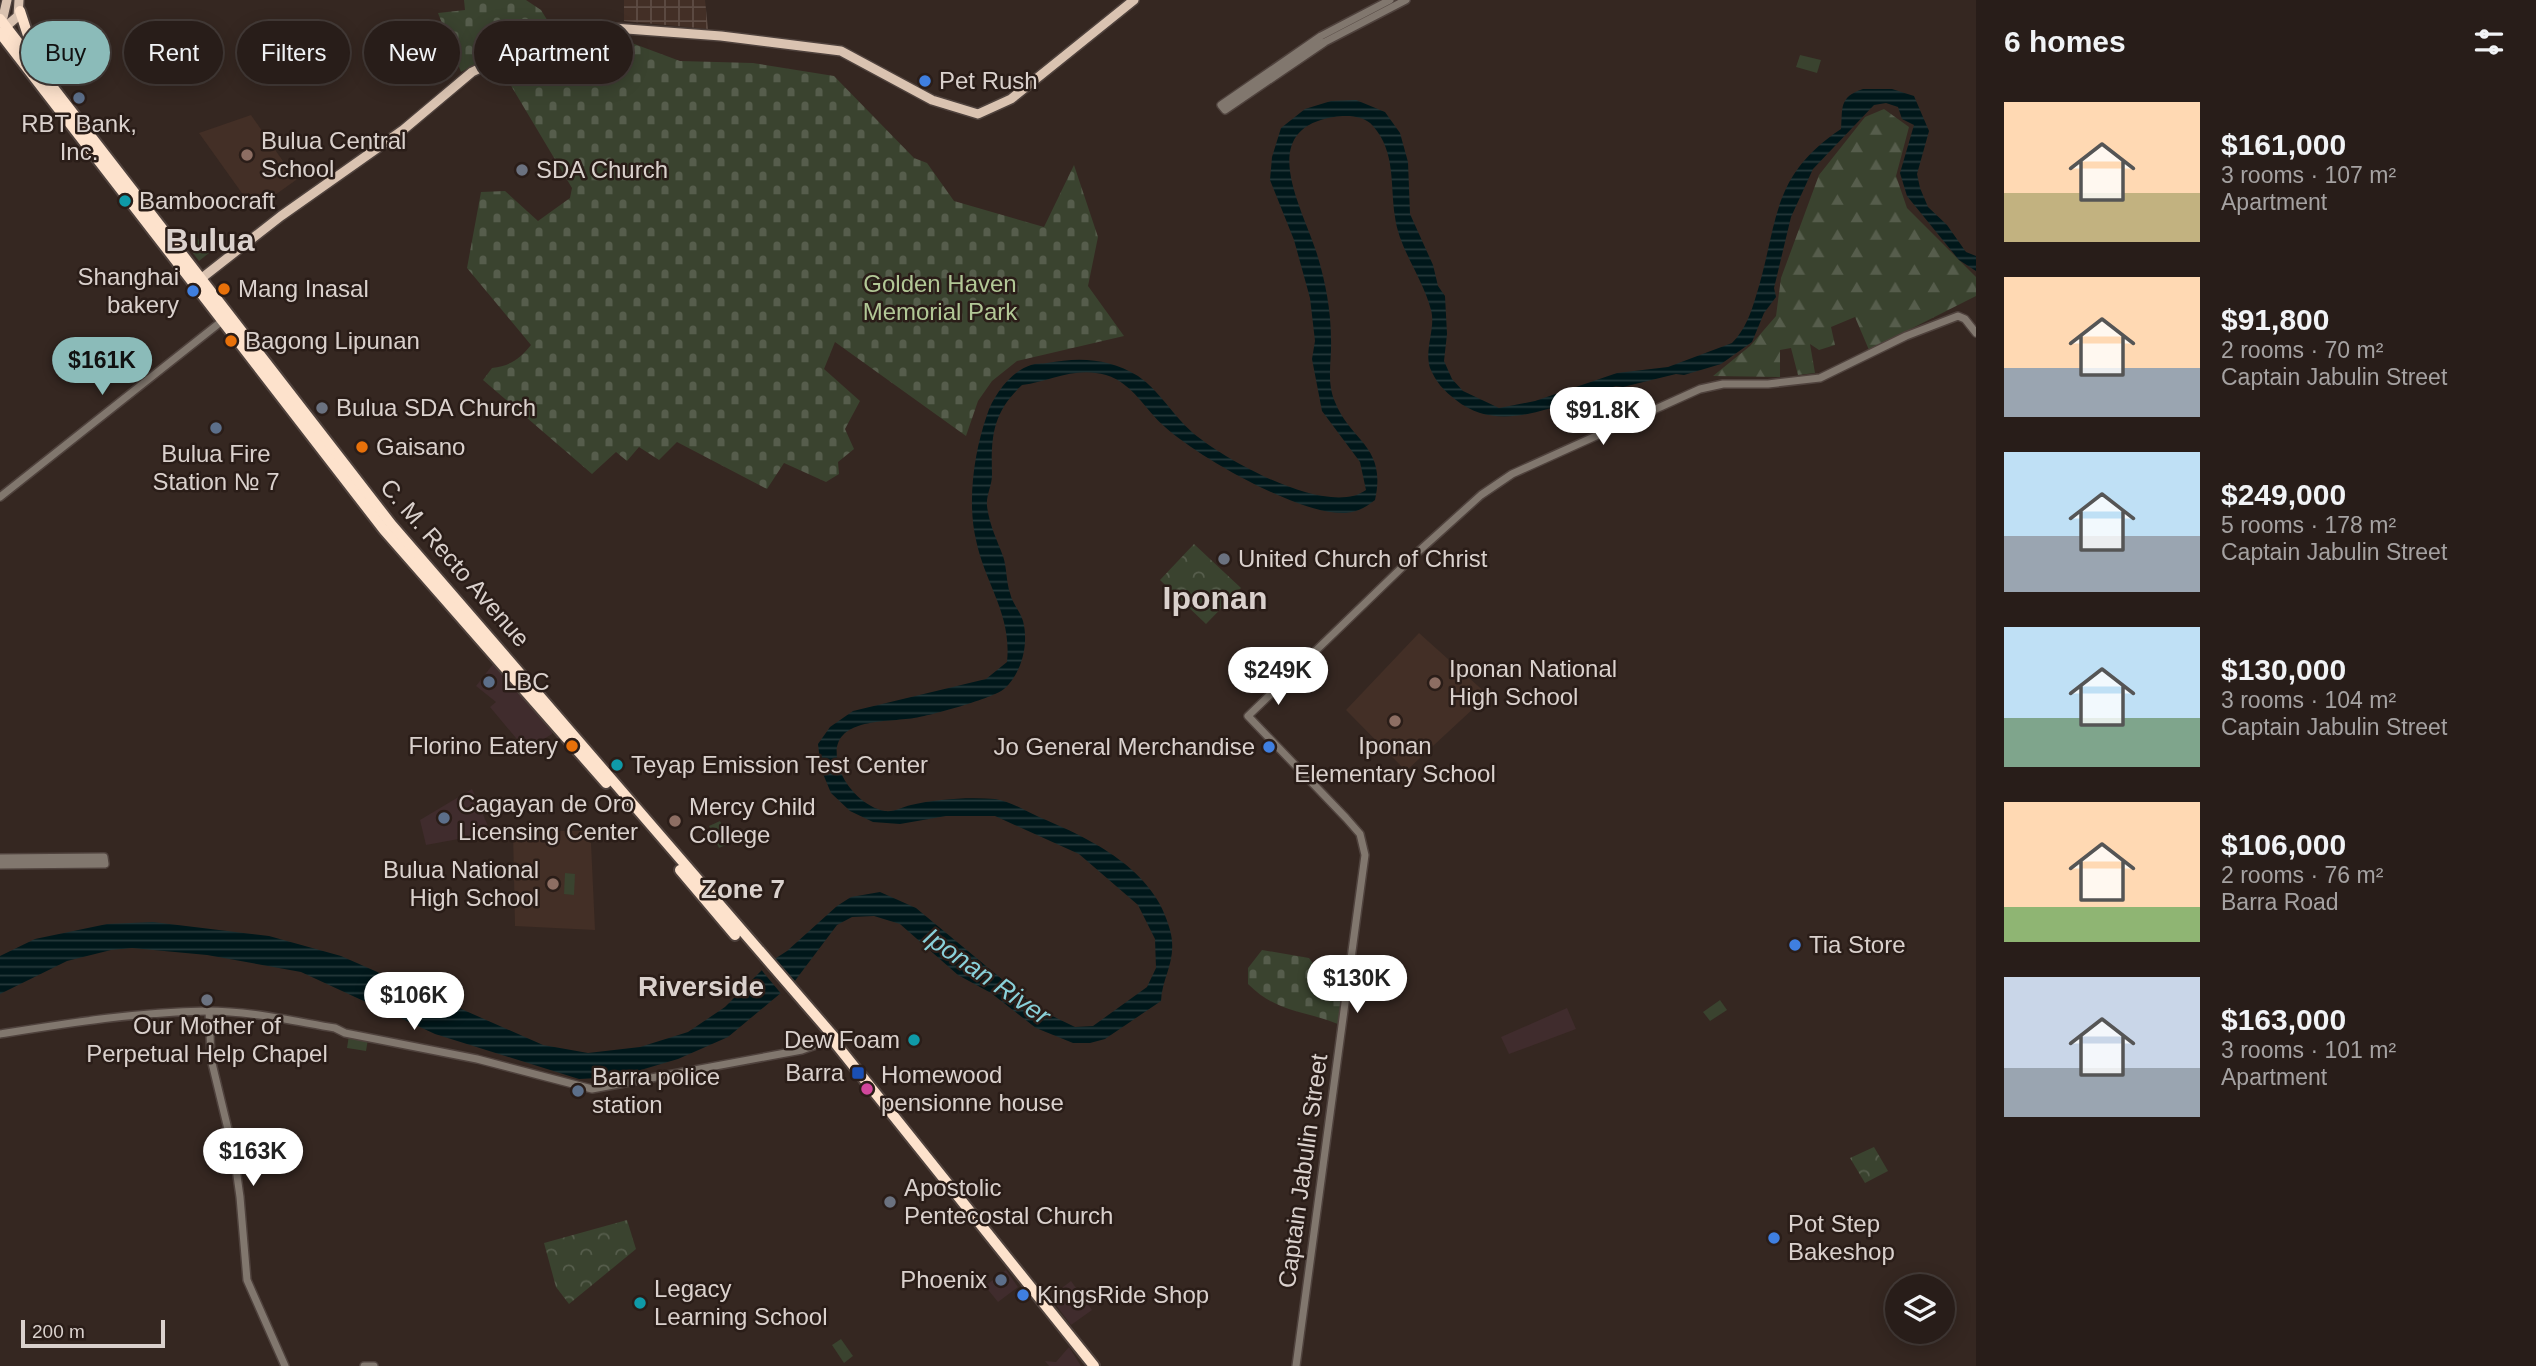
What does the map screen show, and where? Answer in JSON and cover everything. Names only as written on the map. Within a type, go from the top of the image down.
[{"type":"highway","name":"C. M. Recto Avenue","points":[[1,27],[21,49]]},
{"type":"highway","name":"C. M. Recto Avenue","points":[[1,27],[197,281],[405,541],[450,590],[758,956],[788,996],[833,1041]]},
{"type":"highway","name":"C. M. Recto Avenue","points":[[50,84],[130,194]]},
{"type":"highway","name":"C. M. Recto Avenue","points":[[197,281],[222,321],[397,545],[758,956],[802,1002],[833,1041]]},
{"type":"highway","points":[[833,1041],[1094,1366]]},
{"type":"main road","points":[[1,27],[7,0]]},
{"type":"main road","points":[[197,281],[281,216],[403,130],[468,75],[488,63],[573,25],[721,36],[841,51],[932,100],[978,114],[1011,99],[1135,0]]},
{"type":"main road","points":[[1,27],[16,19],[19,5]]},
{"type":"street","points":[[1390,0],[1321,36],[1223,108],[1325,42],[1405,0]]},
{"type":"street","name":"Captain Jabulin Street","points":[[1296,1366],[1365,855],[1360,834],[1248,716],[1419,551],[1481,495],[1511,474],[1703,388],[1820,378],[1906,336],[1958,316],[1976,332]]},
{"type":"street","points":[[0,497],[222,321]]},
{"type":"street","points":[[0,858],[105,861],[0,865]]},
{"type":"street","points":[[0,1034],[97,1019],[209,1011],[335,1028],[345,1033],[477,1059],[592,1089],[682,1074],[833,1041]]},
{"type":"street","points":[[209,1011],[211,1059],[234,1154],[247,1280],[285,1366]]},
{"type":"street","points":[[364,1366],[374,1366]]},
{"type":"shaded area","points":[[624,0],[705,0],[708,29],[633,21],[624,21]]},
{"type":"shaded area","name":"Bulua Central School","points":[[251,115],[296,180],[254,210],[199,133]]},
{"type":"shaded area","points":[[1419,633],[1488,695],[1406,771],[1346,710]]},
{"type":"shaded area","points":[[494,663],[553,729],[552,734],[526,750],[490,707],[496,702],[476,686]]},
{"type":"shaded area","points":[[472,789],[491,833],[426,845],[420,820]]},
{"type":"shaded area","name":"Bulua National High School","points":[[513,831],[582,831],[591,843],[595,930],[515,926]]},
{"type":"shaded area","points":[[1567,1008],[1576,1029],[1509,1054],[1501,1037]]},
{"type":"shaded area","points":[[1006,1270],[1018,1287],[998,1302],[985,1286]]},
{"type":"shaded area","points":[[1071,1281],[1092,1310],[1071,1325],[1050,1297]]},
{"type":"shaded area","points":[[1069,1347],[1081,1366],[1049,1366],[1045,1361],[1056,1362]]},
{"type":"green space","points":[[464,0],[526,0],[541,10],[548,21],[474,21],[474,65],[461,72],[460,21],[441,21],[438,13],[465,10]]},
{"type":"green space","name":"Golden Haven Memorial Park","points":[[633,43],[680,61],[753,63],[834,76],[914,158],[927,163],[954,201],[1044,227],[1074,165],[1098,237],[1088,286],[1124,336],[1017,361],[992,381],[978,401],[966,436],[835,342],[824,369],[860,401],[845,429],[854,449],[838,462],[839,474],[826,482],[784,463],[767,489],[677,442],[659,460],[639,447],[627,461],[616,452],[592,474],[483,380],[492,368],[514,361],[531,345],[467,268],[481,192],[505,191],[538,221],[570,198],[572,188],[510,84],[633,84]]},
{"type":"green space","points":[[1800,55],[1821,60],[1817,73],[1796,67]]},
{"type":"green space","points":[[1884,109],[1909,127],[1896,176],[1907,208],[1976,277],[1976,296],[1869,350],[1855,317],[1831,327],[1835,345],[1819,350],[1810,344],[1815,373],[1798,375],[1791,348],[1780,350],[1780,377],[1713,376],[1750,346],[1776,316],[1781,278],[1819,175],[1865,117]]},
{"type":"green space","points":[[196,236],[209,253],[199,261],[186,244]]},
{"type":"green space","points":[[1194,544],[1241,588],[1206,624],[1160,580]]},
{"type":"green space","points":[[720,821],[730,843],[719,848],[709,826]]},
{"type":"green space","points":[[565,873],[575,874],[574,895],[564,894]]},
{"type":"green space","points":[[1262,950],[1309,958],[1318,970],[1350,982],[1343,1026],[1281,1006],[1259,994],[1248,984],[1248,968]]},
{"type":"green space","points":[[1720,1000],[1727,1010],[1710,1021],[1703,1012]]},
{"type":"green space","points":[[349,1035],[368,1039],[366,1051],[347,1048]]},
{"type":"green space","points":[[1874,1147],[1888,1171],[1865,1183],[1850,1158]]},
{"type":"green space","points":[[627,1220],[636,1249],[569,1304],[556,1287],[544,1243]]},
{"type":"green space","points":[[841,1339],[853,1356],[844,1363],[832,1345]]},
{"type":"water","name":"Iponan River","points":[[1863,89],[1892,89],[1914,96],[1929,131],[1917,174],[1920,188],[1928,207],[1947,225],[1966,252],[1976,256],[1976,271],[1959,260],[1907,196],[1900,173],[1914,125],[1902,119],[1898,107],[1886,103],[1874,105],[1813,169],[1791,217],[1774,288],[1776,297],[1764,313],[1752,342],[1721,364],[1684,375],[1676,374],[1623,387],[1616,386],[1556,407],[1514,416],[1494,416],[1474,411],[1448,393],[1432,373],[1428,353],[1431,310],[1397,229],[1389,158],[1380,136],[1369,122],[1355,117],[1334,117],[1310,124],[1296,137],[1290,153],[1290,172],[1327,295],[1331,328],[1332,394],[1342,415],[1372,456],[1376,468],[1375,500],[1358,510],[1346,513],[1303,505],[1251,482],[1180,439],[1124,384],[1106,375],[1084,372],[1063,375],[1022,385],[1012,395],[995,426],[992,479],[987,506],[1004,561],[1011,597],[1025,630],[1020,667],[1004,689],[988,697],[922,717],[858,726],[839,740],[837,753],[840,770],[847,784],[864,801],[878,809],[892,811],[921,803],[952,799],[1001,800],[1079,835],[1136,873],[1151,890],[1162,909],[1172,941],[1171,959],[1161,1001],[1105,1039],[1090,1043],[1073,1043],[1036,1028],[991,993],[958,975],[900,924],[874,916],[852,917],[837,925],[794,982],[728,1037],[678,1059],[617,1077],[579,1079],[435,1034],[301,972],[207,955],[132,948],[111,950],[67,961],[0,994],[0,956],[35,939],[107,924],[153,922],[269,936],[341,956],[543,1045],[588,1053],[640,1047],[688,1032],[725,1007],[770,962],[787,951],[837,906],[851,897],[880,892],[916,908],[1038,1009],[1075,1027],[1093,1026],[1147,987],[1156,968],[1155,939],[1138,905],[1079,854],[995,816],[946,816],[900,824],[873,822],[850,811],[831,793],[821,769],[818,744],[830,727],[853,711],[986,679],[1007,662],[1006,629],[980,556],[972,510],[973,477],[982,429],[998,392],[1017,373],[1035,364],[1071,360],[1105,362],[1127,370],[1146,382],[1193,433],[1228,457],[1277,482],[1303,491],[1327,497],[1349,497],[1366,490],[1360,462],[1322,411],[1312,359],[1315,341],[1310,298],[1294,240],[1270,180],[1272,157],[1281,128],[1305,109],[1331,101],[1356,100],[1385,112],[1400,133],[1408,162],[1410,214],[1433,265],[1438,286],[1445,296],[1447,334],[1444,361],[1452,379],[1463,391],[1499,408],[1535,401],[1617,373],[1668,367],[1732,343],[1744,327],[1752,309],[1780,203],[1789,184],[1801,165],[1818,147],[1841,129],[1843,104],[1849,96]]},
{"type":"pier","points":[[769,958],[794,987],[783,996],[759,967]]},
{"type":"place","name":"Pet Rush","points":[[925,81]]},
{"type":"place","name":"RBT Bank, Inc.","points":[[79,98]]},
{"type":"place","name":"Bulua Central School","points":[[247,155]]},
{"type":"place","name":"SDA Church","points":[[522,170]]},
{"type":"place","name":"Bamboocraft","points":[[125,201]]},
{"type":"place","name":"Mang Inasal","points":[[224,289]]},
{"type":"place","name":"Shanghai bakery","points":[[193,291]]},
{"type":"place","name":"Bagong Lipunan","points":[[231,341]]},
{"type":"place","name":"Bulua SDA Church","points":[[322,408]]},
{"type":"place","name":"Bulua Fire Station № 7","points":[[216,428]]},
{"type":"place","name":"Gaisano","points":[[362,447]]},
{"type":"place","name":"United Church of Christ","points":[[1224,559]]},
{"type":"place","name":"LBC","points":[[489,682]]},
{"type":"place","name":"Iponan National High School","points":[[1435,683]]},
{"type":"place","name":"Iponan Elementary School","points":[[1395,721]]},
{"type":"place","name":"Florino Eatery","points":[[572,746]]},
{"type":"place","name":"Jo General Merchandise","points":[[1269,747]]},
{"type":"place","name":"Teyap Emission Test Center","points":[[617,765]]},
{"type":"place","name":"Cagayan de Oro Licensing Center","points":[[444,818]]},
{"type":"place","name":"Mercy Child College","points":[[675,821]]},
{"type":"place","name":"Bulua National High School","points":[[553,884]]},
{"type":"place","name":"Tia Store","points":[[1795,945]]},
{"type":"place","name":"Our Mother of Perpetual Help Chapel","points":[[207,1000]]},
{"type":"place","name":"Dew Foam","points":[[914,1040]]},
{"type":"place","name":"Barra","points":[[858,1073]]},
{"type":"place","name":"Homewood pensionne house","points":[[867,1089]]},
{"type":"place","name":"Barra police station","points":[[578,1091]]},
{"type":"place","name":"Apostolic Pentecostal Church","points":[[890,1202]]},
{"type":"place","name":"Pot Step Bakeshop","points":[[1774,1238]]},
{"type":"place","name":"Phoenix","points":[[1001,1280]]},
{"type":"place","name":"KingsRide Shop","points":[[1023,1295]]},
{"type":"place","name":"Legacy Learning School","points":[[640,1303]]},
{"type":"district","name":"Bulua","points":[[210,240]]},
{"type":"district","name":"Iponan","points":[[1215,598]]},
{"type":"district","name":"Zone 7","points":[[743,889]]},
{"type":"district","name":"Riverside","points":[[701,986]]}]
